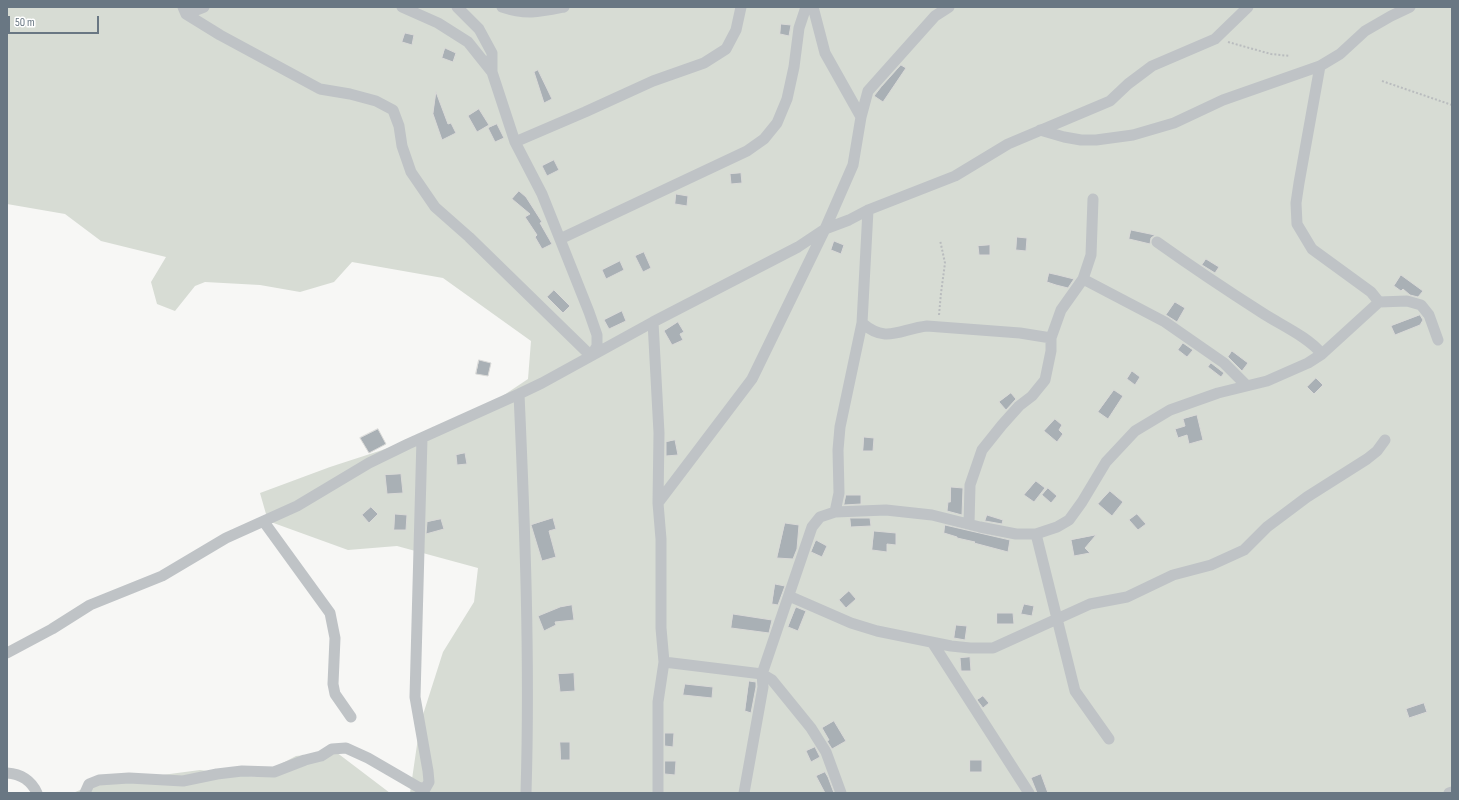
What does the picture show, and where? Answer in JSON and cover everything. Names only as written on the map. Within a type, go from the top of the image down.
[{"type":"street","points":[[185,10],[204,7]]},
{"type":"street","points":[[402,7],[438,23],[468,42],[492,72]]},
{"type":"street","points":[[457,7],[479,29],[492,53],[492,72],[515,142],[542,194],[597,335],[597,346],[591,356]]},
{"type":"street","points":[[502,7],[532,13],[564,7]]},
{"type":"street","points":[[515,142],[653,81],[704,63],[726,49],[736,30],[741,7]]},
{"type":"street","points":[[560,239],[747,151],[764,139],[776,123],[787,99],[800,28],[806,7]]},
{"type":"street","points":[[813,7],[825,53],[861,117]]},
{"type":"street","points":[[658,503],[752,379],[825,229],[853,165],[861,117],[868,91],[935,16],[949,7]]},
{"type":"street","points":[[7,653],[52,629],[90,605],[162,576],[226,538],[297,506],[369,463],[520,394],[653,322],[798,247],[825,229],[849,220],[868,210],[955,176],[1008,144],[1110,101],[1128,84],[1152,66],[1215,39],[1248,7]]},
{"type":"street","points":[[1040,130],[1052,135],[1081,140],[1096,140],[1133,135],[1174,123],[1222,100],[1320,66],[1340,54],[1365,31],[1410,7]]},
{"type":"street","points":[[185,10],[220,35],[320,89],[350,94],[376,101],[393,110],[402,146],[411,172],[435,207],[469,237],[591,356]]},
{"type":"street","points":[[1320,66],[1296,203],[1297,224],[1312,249],[1371,292],[1379,302]]},
{"type":"street","points":[[969,524],[970,485],[982,450],[1019,406],[1032,396],[1045,380],[1051,350],[1051,338],[1061,310],[1083,279],[1091,255],[1093,199]]},
{"type":"street","points":[[835,512],[839,494],[838,450],[840,428],[862,323],[868,210]]},
{"type":"street","points":[[1157,242],[1198,271],[1300,336],[1317,348],[1322,354]]},
{"type":"street","points":[[1083,279],[1165,322],[1224,363],[1246,385]]},
{"type":"street","points":[[744,793],[764,687],[762,674],[812,527],[820,517],[835,512],[886,510],[932,515],[1016,534],[1036,534],[1057,527],[1069,520],[1082,502],[1106,462],[1135,432],[1170,410],[1218,393],[1274,378],[1308,363],[1322,354],[1379,302],[1407,301],[1421,305],[1429,315],[1438,340]]},
{"type":"street","points":[[653,322],[659,433],[658,503],[661,539],[661,628],[664,662],[658,702],[658,793]]},
{"type":"street","points":[[862,323],[870,330],[885,335],[903,332],[916,327],[938,326],[1020,333],[1051,338]]},
{"type":"street","points":[[520,394],[526,547],[528,725],[526,793]]},
{"type":"street","points":[[85,793],[89,784],[98,780],[129,778],[183,782],[217,774],[242,771],[274,772],[305,760],[321,756],[332,750],[346,748],[368,758],[418,787],[425,788],[429,782],[428,771],[415,697],[422,438]]},
{"type":"street","points":[[789,596],[850,623],[877,631],[970,648],[993,648],[1090,604],[1127,597],[1173,575],[1211,565],[1244,550],[1266,527],[1307,497],[1367,459],[1377,451],[1385,440]]},
{"type":"street","points":[[264,522],[330,613],[335,638],[333,684],[335,694],[351,717]]},
{"type":"street","points":[[1036,534],[1075,690],[1109,739]]},
{"type":"street","points":[[932,642],[1029,793]]},
{"type":"street","points":[[664,662],[762,674],[772,680],[811,728],[826,752],[841,793]]},
{"type":"street","points":[[7,773],[17,773],[25,778],[37,793]]},
{"type":"path","points":[[1215,39],[1271,54],[1290,56]]},
{"type":"path","points":[[1382,81],[1452,106]]},
{"type":"path","points":[[938,326],[945,263],[940,240]]},
{"type":"shaded area","points":[[7,7],[1452,7],[1452,793],[410,793],[420,724],[443,652],[474,602],[478,568],[397,546],[348,550],[268,521],[260,493],[330,467],[459,425],[528,379],[531,341],[443,278],[352,262],[334,282],[300,292],[260,285],[205,282],[195,286],[175,311],[157,304],[151,282],[166,257],[101,241],[65,214],[7,204]]},
{"type":"shaded area","points":[[336,752],[390,793],[73,793],[94,784],[200,770],[256,777],[296,756]]},
{"type":"building","points":[[781,24],[791,25],[789,36],[780,34]]},
{"type":"building","points":[[405,33],[414,35],[412,45],[402,42]]},
{"type":"building","points":[[445,48],[456,53],[453,62],[442,58]]},
{"type":"building","points":[[901,65],[906,68],[883,102],[874,96]]},
{"type":"building","points":[[538,70],[552,99],[544,103],[534,72]]},
{"type":"building","points":[[436,92],[448,124],[451,123],[456,133],[442,140],[433,114]]},
{"type":"building","points":[[479,109],[489,125],[477,132],[468,116]]},
{"type":"building","points":[[497,124],[504,138],[495,142],[488,128]]},
{"type":"building","points":[[554,160],[559,170],[547,176],[542,166]]},
{"type":"building","points":[[741,173],[742,183],[731,184],[730,174]]},
{"type":"building","points":[[519,191],[526,197],[542,222],[540,223],[552,244],[542,249],[535,237],[537,235],[525,217],[530,214],[512,199]]},
{"type":"building","points":[[676,194],[688,196],[687,206],[675,204]]},
{"type":"building","points":[[1131,230],[1155,235],[1151,238],[1150,244],[1129,239]]},
{"type":"building","points":[[1017,237],[1027,238],[1026,251],[1016,250]]},
{"type":"building","points":[[834,241],[844,245],[841,254],[831,250]]},
{"type":"building","points":[[990,245],[990,255],[979,255],[978,246]]},
{"type":"building","points":[[644,252],[651,268],[643,272],[635,256]]},
{"type":"building","points":[[1206,259],[1219,267],[1215,273],[1202,265]]},
{"type":"building","points":[[620,261],[624,270],[606,279],[602,270]]},
{"type":"building","points":[[1049,273],[1074,279],[1068,288],[1047,282]]},
{"type":"building","points":[[1401,275],[1423,291],[1418,297],[1410,295],[1403,289],[1401,291],[1394,286]]},
{"type":"building","points":[[554,290],[570,306],[563,313],[547,297]]},
{"type":"building","points":[[1175,302],[1185,308],[1177,322],[1166,315]]},
{"type":"building","points":[[622,311],[626,321],[609,329],[604,320]]},
{"type":"building","points":[[1420,315],[1423,320],[1420,325],[1395,335],[1391,326]]},
{"type":"building","points":[[678,322],[684,332],[680,334],[683,340],[672,345],[664,331]]},
{"type":"building","points":[[1183,343],[1193,350],[1187,357],[1178,350]]},
{"type":"building","points":[[1232,351],[1248,363],[1242,371],[1228,357]]},
{"type":"building","points":[[479,360],[491,363],[488,376],[476,374]]},
{"type":"building","points":[[1211,363],[1224,373],[1221,377],[1208,367]]},
{"type":"building","points":[[1132,371],[1140,377],[1135,385],[1127,379]]},
{"type":"building","points":[[1316,378],[1323,385],[1314,394],[1307,387]]},
{"type":"building","points":[[1114,390],[1123,396],[1108,419],[1098,412]]},
{"type":"building","points":[[1011,393],[1016,399],[1006,410],[999,402]]},
{"type":"building","points":[[1197,415],[1203,440],[1189,444],[1187,435],[1178,438],[1175,429],[1185,426],[1183,419]]},
{"type":"building","points":[[1055,419],[1062,425],[1059,430],[1063,434],[1057,442],[1044,431]]},
{"type":"building","points":[[378,429],[386,444],[369,453],[360,438]]},
{"type":"building","points":[[864,437],[874,438],[873,451],[863,451]]},
{"type":"building","points":[[675,440],[678,455],[666,456],[666,442]]},
{"type":"building","points":[[465,453],[467,464],[457,465],[456,455]]},
{"type":"building","points":[[401,474],[403,493],[387,494],[385,475]]},
{"type":"building","points":[[1036,481],[1045,488],[1034,502],[1024,495]]},
{"type":"building","points":[[951,487],[963,488],[962,515],[947,511],[948,502],[950,502]]},
{"type":"building","points":[[1048,488],[1057,496],[1051,503],[1042,495]]},
{"type":"building","points":[[1110,491],[1123,502],[1112,516],[1098,504]]},
{"type":"building","points":[[846,495],[861,495],[861,504],[844,505]]},
{"type":"building","points":[[371,507],[378,514],[369,523],[362,515]]},
{"type":"building","points":[[395,514],[407,515],[406,530],[394,530]]},
{"type":"building","points":[[1137,514],[1146,524],[1138,530],[1129,520]]},
{"type":"building","points":[[987,515],[1003,520],[1002,524],[985,521]]},
{"type":"building","points":[[553,518],[556,529],[549,531],[556,557],[542,561],[531,525]]},
{"type":"building","points":[[850,518],[870,518],[871,526],[851,527]]},
{"type":"building","points":[[441,519],[444,529],[426,534],[427,522]]},
{"type":"building","points":[[785,523],[799,525],[797,549],[793,559],[777,558]]},
{"type":"building","points":[[945,525],[1010,540],[1008,552],[944,533]]},
{"type":"building","points":[[874,531],[896,533],[896,545],[887,544],[887,552],[872,550]]},
{"type":"building","points":[[1096,535],[1085,548],[1090,553],[1074,556],[1071,540]]},
{"type":"building","points":[[816,540],[827,546],[822,557],[811,552]]},
{"type":"building","points":[[775,584],[785,586],[778,605],[772,604]]},
{"type":"building","points":[[849,591],[856,599],[846,608],[839,600]]},
{"type":"building","points":[[1024,604],[1034,606],[1032,616],[1021,614]]},
{"type":"building","points":[[572,605],[574,620],[555,622],[556,625],[544,631],[538,616],[560,607]]},
{"type":"building","points":[[796,607],[806,611],[798,631],[788,627]]},
{"type":"building","points":[[997,613],[1013,613],[1014,624],[997,624]]},
{"type":"building","points":[[733,614],[772,620],[769,633],[731,628]]},
{"type":"building","points":[[956,625],[967,626],[965,640],[954,638]]},
{"type":"building","points":[[970,657],[971,671],[961,671],[960,658]]},
{"type":"building","points":[[574,673],[575,691],[560,692],[558,674]]},
{"type":"building","points":[[749,681],[756,682],[751,713],[745,711]]},
{"type":"building","points":[[685,684],[713,687],[712,698],[683,695]]},
{"type":"building","points":[[983,696],[989,703],[983,708],[977,700]]},
{"type":"building","points":[[1424,703],[1427,712],[1409,718],[1406,709]]},
{"type":"building","points":[[834,721],[846,741],[832,749],[822,728]]},
{"type":"building","points":[[665,733],[674,733],[673,747],[665,746]]},
{"type":"building","points":[[560,742],[570,742],[570,760],[561,760]]},
{"type":"building","points":[[815,747],[820,757],[811,762],[806,751]]},
{"type":"building","points":[[970,760],[982,760],[982,772],[970,772]]},
{"type":"building","points":[[665,761],[676,761],[675,775],[665,774]]},
{"type":"building","points":[[825,772],[834,793],[825,793],[816,776]]},
{"type":"building","points":[[1041,774],[1048,793],[1037,793],[1031,778]]}]
